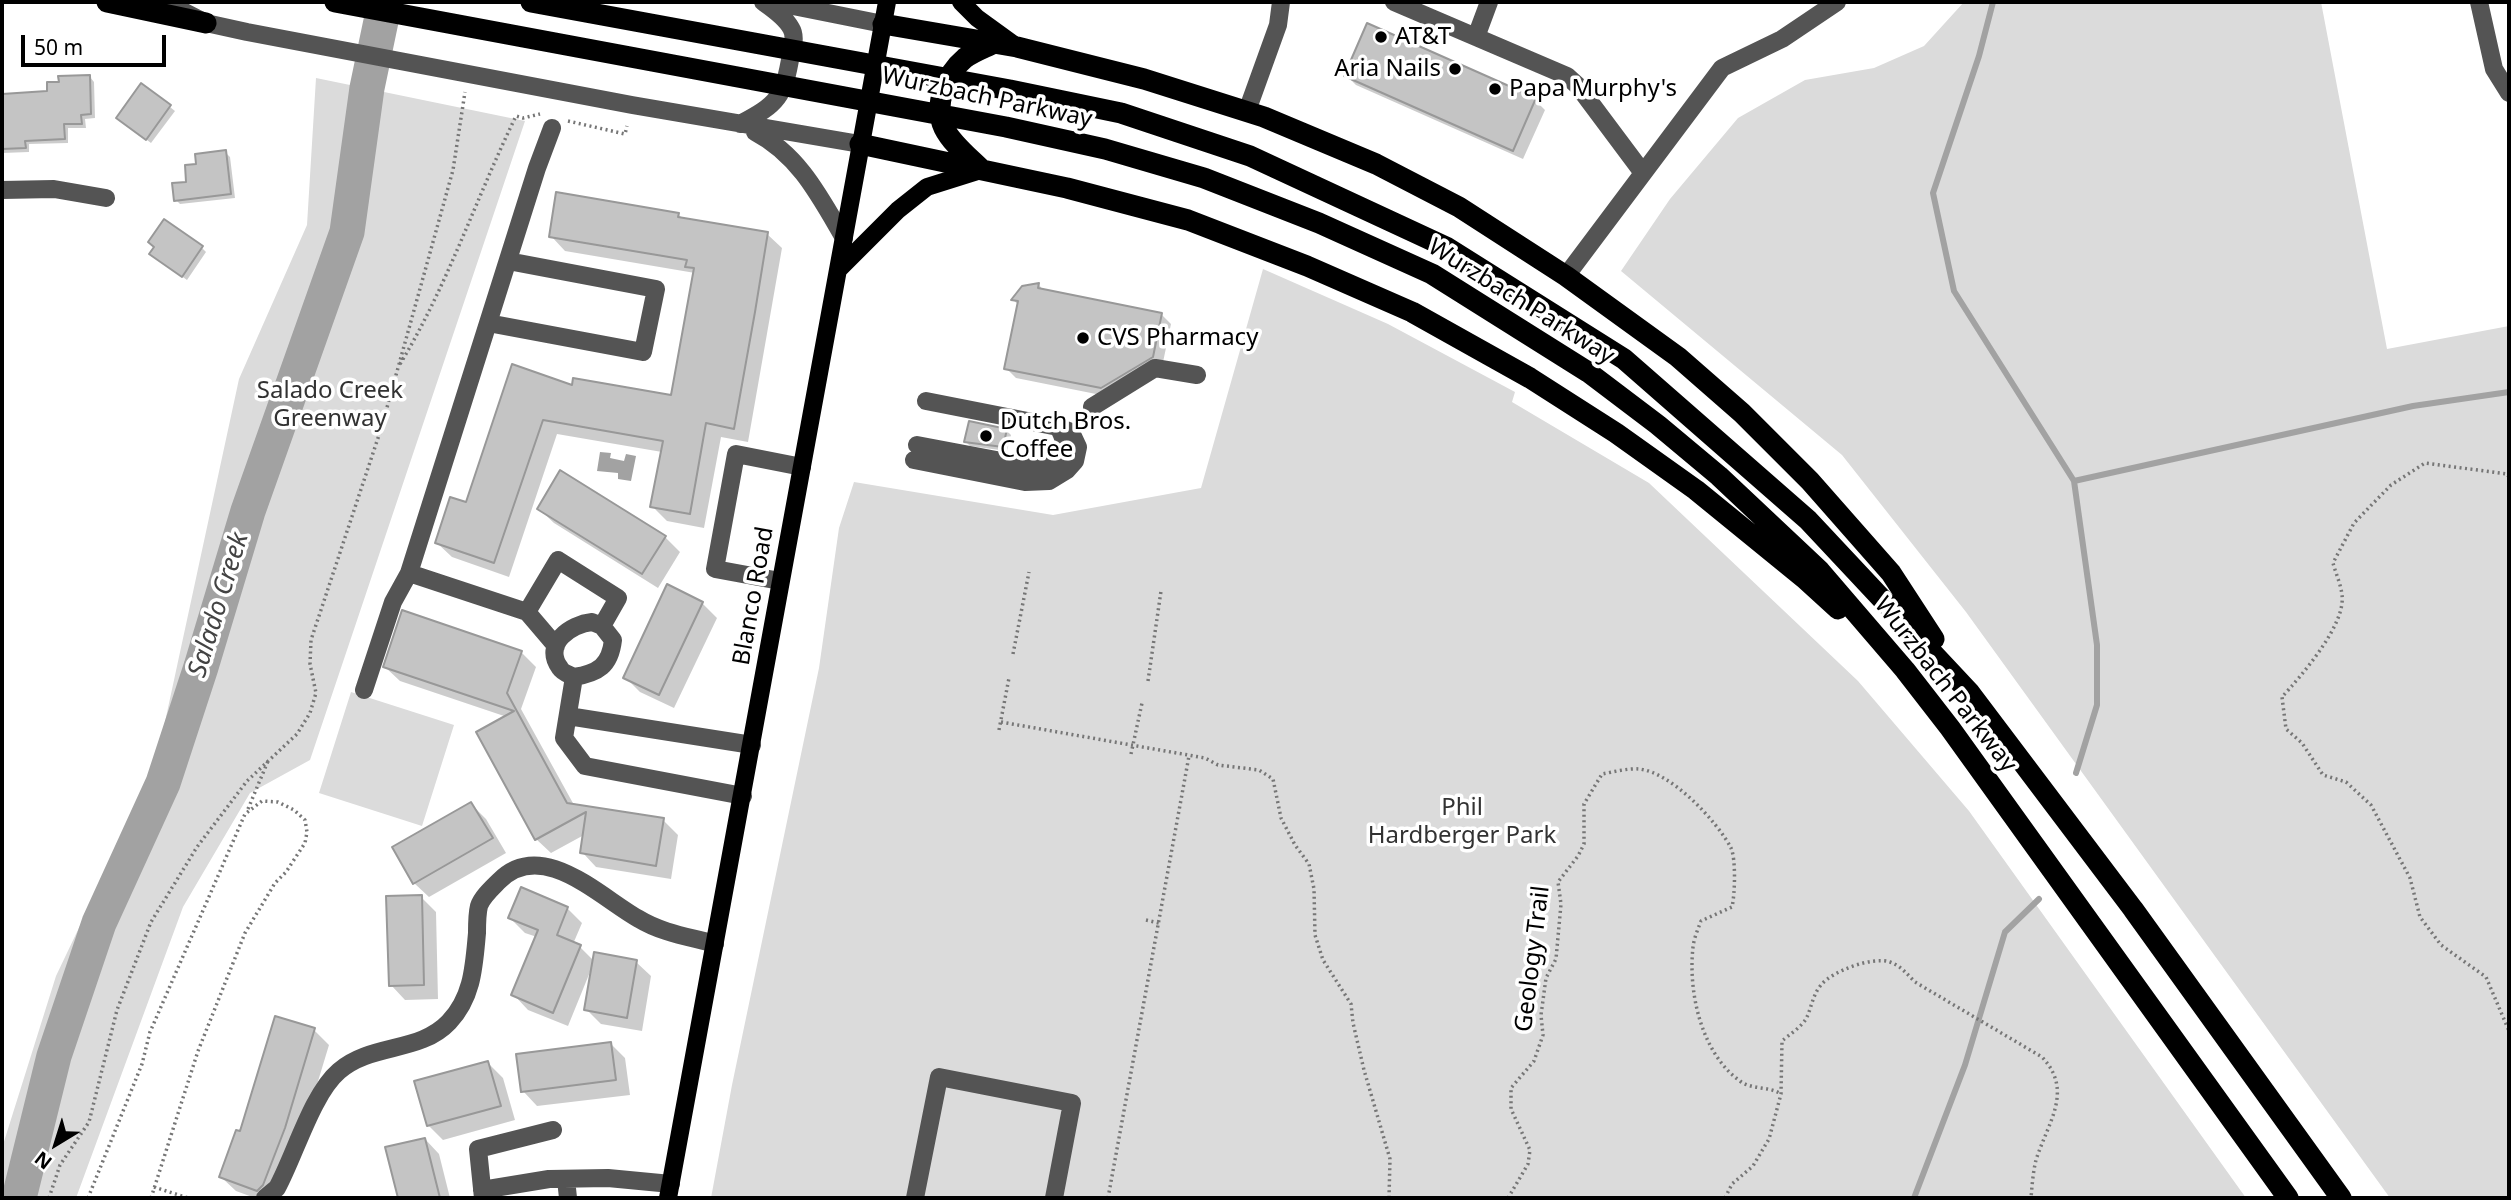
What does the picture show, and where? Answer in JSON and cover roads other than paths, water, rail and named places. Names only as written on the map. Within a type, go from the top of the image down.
[{"type":"highway","points":[[107,2],[206,23]]},
{"type":"highway","name":"Wurzbach Parkway","points":[[335,2],[1006,127],[1105,149],[1204,178],[1319,223],[1432,274],[1588,372],[1658,425],[1719,476],[1821,571],[1950,728],[2288,1198]]},
{"type":"highway","name":"Wurzbach Parkway","points":[[531,2],[1121,113],[1250,156],[1446,247],[1624,359],[1808,520],[1970,693],[2133,909],[2341,1198]]},
{"type":"highway","points":[[883,24],[1017,47],[1144,79],[1247,111],[1388,170],[1459,207],[1566,276],[1678,357],[1742,412],[1810,481],[1891,573],[1970,693]]},
{"type":"highway","points":[[981,170],[948,135],[941,120],[941,101],[945,84],[957,65],[971,54],[994,43]]},
{"type":"highway","points":[[860,144],[1067,188],[1188,220],[1307,266],[1412,312],[1530,378],[1616,433],[1696,490],[1804,578],[1905,670]]},
{"type":"main road","name":"Blanco Road","points":[[670,1191],[887,2]]},
{"type":"main road","points":[[961,2],[977,18],[1017,47]]},
{"type":"main road","points":[[839,269],[898,210],[927,187],[981,170]]},
{"type":"street","points":[[165,2],[206,23],[247,32],[860,144]]},
{"type":"street","points":[[740,124],[772,105],[787,81],[794,39],[792,29],[764,2]]},
{"type":"street","points":[[783,2],[883,24]]},
{"type":"street","points":[[1247,111],[1278,25],[1281,2]]},
{"type":"street","points":[[1394,2],[1567,76],[1578,86],[1643,173]]},
{"type":"street","points":[[1476,37],[1489,2]]},
{"type":"street","points":[[1566,276],[1722,68],[1782,39],[1838,2]]},
{"type":"street","points":[[2479,2],[2494,69],[2509,93]]},
{"type":"street","points":[[364,690],[393,602],[409,573],[553,121]]},
{"type":"street","points":[[740,124],[772,141],[798,166],[814,186],[844,238]]},
{"type":"street","points":[[2,190],[54,189],[106,198]]},
{"type":"street","points":[[488,323],[643,352],[656,289],[508,261]]},
{"type":"street","points":[[1092,407],[1155,368],[1197,375]]},
{"type":"street","points":[[916,453],[1044,469],[1061,460],[1065,447],[1058,427],[926,401]]},
{"type":"street","points":[[780,582],[715,569],[736,454],[802,467]]},
{"type":"street","points":[[527,612],[558,560],[618,598],[602,626]]},
{"type":"street","points":[[409,573],[527,612],[556,646]]},
{"type":"street","points":[[592,622],[602,626],[612,640],[611,653],[601,668],[574,677],[560,669],[555,656],[556,646],[563,633],[578,623],[592,622]]},
{"type":"street","points":[[574,677],[564,738],[585,766],[743,796]]},
{"type":"street","points":[[568,716],[752,745]]},
{"type":"street","points":[[265,1198],[277,1188],[323,1090],[339,1071],[363,1056],[423,1041],[449,1022],[464,1000],[473,978],[480,905],[506,874],[540,866],[575,875],[638,919],[657,928],[715,944]]},
{"type":"street","points":[[915,1198],[939,1077],[1072,1104],[1054,1198]]},
{"type":"street","points":[[553,1129],[478,1149],[482,1194],[549,1179],[608,1178],[670,1191]]},
{"type":"street","points":[[566,1179],[568,1198]]},
{"type":"waterway","name":"Salado Creek","points":[[19,1198],[54,1056],[99,923],[163,783],[248,511],[347,232],[367,88],[385,2]]},
{"type":"waterway","points":[[1993,2],[1979,56],[1933,193],[1954,291],[2074,481],[2097,645],[2097,705],[2076,773]]},
{"type":"waterway","points":[[2074,481],[2413,406],[2509,392]]},
{"type":"waterway","points":[[1914,1198],[1965,1065],[2005,932],[2039,899]]},
{"type":"place","name":"AT&T","points":[[1381,37]]},
{"type":"place","name":"Aria Nails","points":[[1455,69]]},
{"type":"place","name":"Papa Murphy's","points":[[1495,89]]},
{"type":"place","name":"CVS Pharmacy","points":[[1083,338]]},
{"type":"place","name":"Dutch Bros. Coffee","points":[[986,436]]},
{"type":"park label","name":"Salado Creek Greenway","points":[[330,405]]},
{"type":"park label","name":"Phil Hardberger Park","points":[[1462,822]]}]
